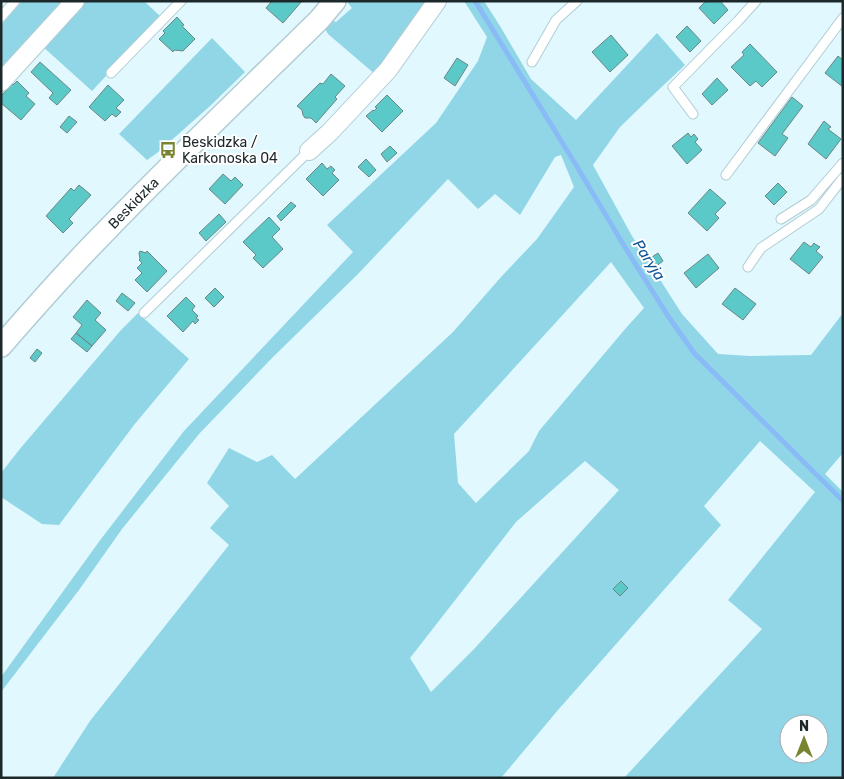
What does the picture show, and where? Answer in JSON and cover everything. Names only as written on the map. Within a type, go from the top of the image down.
[{"type":"street","points":[[1,82],[75,1]]},
{"type":"street","name":"Beskidzka","points":[[1,346],[105,232],[319,20],[335,1]]},
{"type":"street","points":[[309,151],[330,132],[388,70],[436,1]]},
{"type":"lane","points":[[1,17],[15,1]]},
{"type":"lane","points":[[112,73],[181,1]]},
{"type":"lane","points":[[532,62],[556,20],[577,1]]},
{"type":"lane","points":[[693,114],[673,87],[756,1]]},
{"type":"lane","points":[[726,175],[843,18]]},
{"type":"lane","points":[[144,313],[309,151]]},
{"type":"lane","points":[[781,219],[811,200],[843,163]]},
{"type":"lane","points":[[748,267],[761,248],[819,209],[843,178]]},
{"type":"shaded area","points":[[22,1],[69,1],[1,77],[1,25]]},
{"type":"shaded area","points":[[84,1],[144,1],[161,17],[92,91],[41,45]]},
{"type":"shaded area","points":[[350,1],[428,1],[376,75],[328,34],[324,27],[331,20],[336,22],[352,8],[348,3]]},
{"type":"shaded area","points":[[464,1],[484,1],[531,79],[576,120],[657,33],[685,65],[620,127],[593,165],[632,236],[682,314],[718,354],[750,356],[811,355],[843,313],[843,453],[825,474],[843,492],[843,778],[624,778],[762,629],[728,600],[815,492],[760,441],[704,506],[721,525],[558,710],[501,778],[53,778],[90,721],[229,545],[210,528],[229,506],[207,483],[229,448],[257,462],[272,455],[295,479],[453,332],[537,239],[574,187],[561,155],[555,157],[520,215],[495,194],[478,209],[448,179],[358,274],[272,358],[199,434],[122,529],[79,590],[1,692],[1,677],[101,539],[184,431],[353,252],[327,225],[436,123],[478,61],[487,37]],"holes":[[[611,262],[644,308],[539,431],[529,451],[476,503],[458,483],[454,434]],[[585,461],[619,490],[475,648],[431,692],[410,658],[516,522]]]},
{"type":"shaded area","points":[[212,38],[245,72],[209,107],[147,160],[119,134]]},
{"type":"shaded area","points":[[138,313],[189,359],[134,425],[59,525],[42,524],[1,497],[1,473],[121,330]]},
{"type":"building","points":[[272,1],[302,1],[283,23],[266,8]]},
{"type":"building","points":[[706,1],[720,1],[728,10],[714,24],[699,8]]},
{"type":"building","points":[[177,17],[184,25],[182,26],[195,39],[183,51],[174,50],[173,52],[159,39],[165,33],[163,31]]},
{"type":"building","points":[[687,26],[701,41],[690,52],[676,37]]},
{"type":"building","points":[[611,35],[628,55],[610,72],[592,52]]},
{"type":"building","points":[[750,44],[777,72],[762,87],[756,81],[750,86],[731,67],[744,55],[742,52]]},
{"type":"building","points":[[838,56],[843,60],[843,87],[825,73]]},
{"type":"building","points":[[457,58],[468,65],[455,86],[444,78]]},
{"type":"building","points":[[40,62],[71,90],[57,105],[49,98],[53,93],[31,72]]},
{"type":"building","points":[[331,74],[345,86],[335,97],[337,99],[316,123],[311,118],[305,118],[302,110],[297,106],[320,83],[323,84]]},
{"type":"building","points":[[717,78],[728,90],[712,105],[702,94]]},
{"type":"building","points":[[17,81],[29,93],[26,96],[35,104],[21,120],[1,103],[1,96]]},
{"type":"building","points":[[108,85],[124,100],[116,108],[121,112],[116,117],[112,114],[105,121],[89,107]]},
{"type":"building","points":[[387,95],[403,111],[382,132],[366,116],[377,108],[375,107]]},
{"type":"building","points":[[792,97],[803,106],[782,134],[788,138],[775,156],[758,143]]},
{"type":"building","points":[[69,116],[77,122],[67,133],[60,127]]},
{"type":"building","points":[[824,121],[831,127],[828,129],[841,139],[826,159],[808,144]]},
{"type":"building","points":[[688,133],[691,137],[694,134],[698,139],[695,142],[702,150],[687,164],[672,146]]},
{"type":"building","points":[[390,146],[397,153],[387,162],[381,154]]},
{"type":"building","points":[[366,159],[376,170],[369,177],[358,167]]},
{"type":"building","points":[[322,163],[327,169],[331,166],[335,170],[332,173],[339,180],[323,196],[306,179]]},
{"type":"building","points":[[223,174],[231,181],[235,177],[243,185],[225,204],[209,189]]},
{"type":"building","points":[[778,183],[787,192],[774,205],[765,196]]},
{"type":"building","points":[[79,185],[91,195],[69,219],[73,223],[63,233],[46,216],[71,188],[74,191]]},
{"type":"building","points":[[710,189],[726,203],[715,214],[719,218],[707,231],[688,213]]},
{"type":"building","points":[[291,202],[296,206],[281,221],[277,216]]},
{"type":"building","points":[[219,214],[226,222],[206,241],[199,233]]},
{"type":"building","points":[[269,217],[280,229],[272,237],[283,249],[263,268],[253,258],[256,255],[243,242]]},
{"type":"building","points":[[804,242],[811,247],[814,243],[820,247],[816,251],[823,257],[809,274],[790,259]]},
{"type":"building","points":[[140,251],[146,253],[147,251],[167,271],[147,292],[135,280],[142,273],[137,268],[142,263],[139,260]]},
{"type":"building","points":[[658,253],[663,261],[655,267],[649,259]]},
{"type":"building","points":[[708,254],[719,268],[696,288],[684,273]]},
{"type":"building","points":[[215,288],[224,297],[214,307],[205,298]]},
{"type":"building","points":[[735,288],[756,304],[743,320],[722,304]]},
{"type":"building","points":[[122,293],[135,303],[128,311],[116,301]]},
{"type":"building","points":[[186,297],[195,306],[192,310],[199,320],[195,324],[193,321],[183,332],[167,316]]},
{"type":"building","points":[[87,300],[101,313],[95,320],[106,330],[92,346],[76,333],[82,325],[73,317]]},
{"type":"building","points":[[76,333],[92,346],[87,352],[71,339]]},
{"type":"building","points":[[37,349],[42,353],[35,362],[30,358]]},
{"type":"building","points":[[621,581],[628,588],[620,596],[613,589]]},
{"type":"waterway","name":"Paryja","points":[[475,1],[626,249],[668,316],[694,353],[843,501]]},
{"type":"place","name":"Beskidzka / Karkonoska 04","points":[[168,150]]}]
